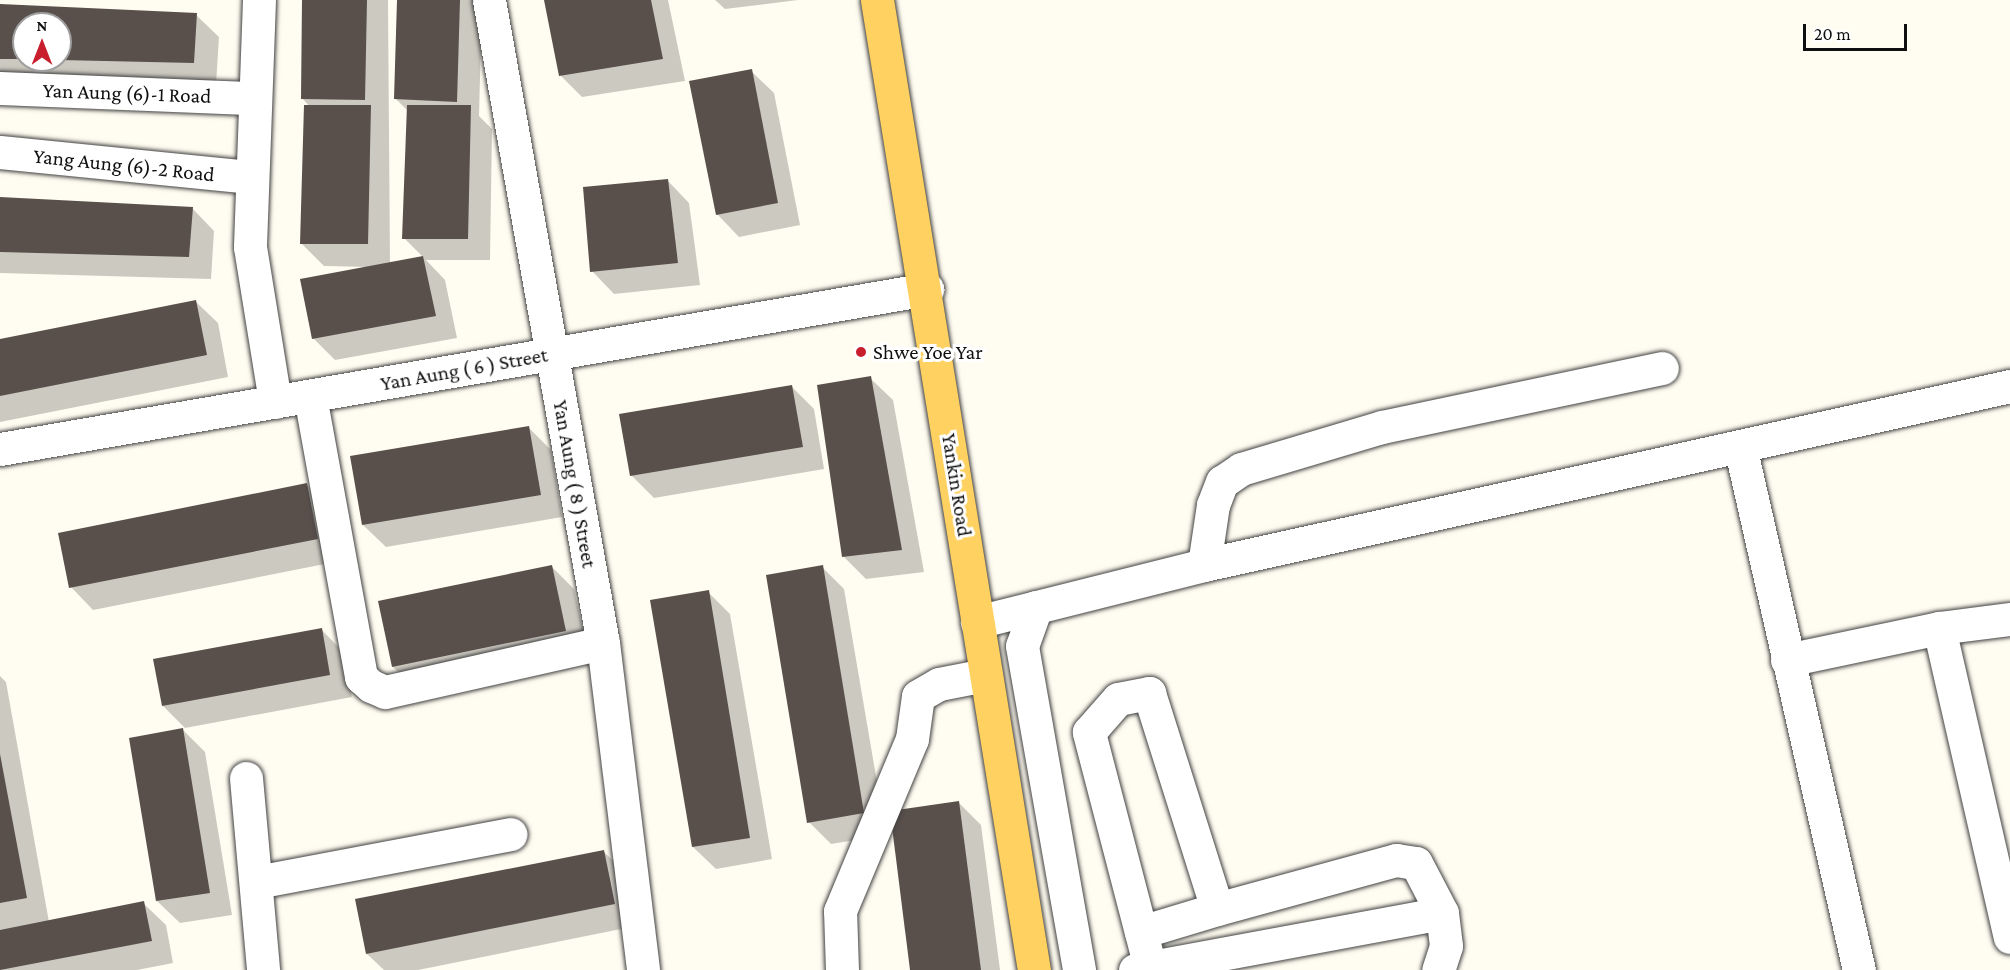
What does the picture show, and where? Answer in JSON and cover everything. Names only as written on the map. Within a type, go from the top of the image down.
[{"type":"main road","name":"Yankin Road","points":[[877,0],[927,289],[985,675],[1035,970]]},
{"type":"street","points":[[259,0],[249,177],[250,247],[274,402]]},
{"type":"street","name":"Yan Aung ( 8 ) Street","points":[[489,0],[603,643],[644,970]]},
{"type":"street","name":"Yan Aung (6)-1 Road","points":[[0,88],[254,98]]},
{"type":"street","name":"Yang Aung (6)-2 Road","points":[[0,152],[249,177]]},
{"type":"street","name":"Yan Aung ( 6 ) Street","points":[[0,449],[927,289]]},
{"type":"street","points":[[1204,564],[1213,505],[1222,482],[1241,468],[1382,427],[1662,368]]},
{"type":"street","points":[[977,622],[1204,564],[2010,386]]},
{"type":"street","points":[[310,396],[362,677],[371,686],[385,692],[603,643]]},
{"type":"street","points":[[1740,446],[1859,970]]},
{"type":"street","points":[[1036,607],[1023,646],[1079,970]]},
{"type":"street","points":[[1787,660],[1939,628],[2010,619]]},
{"type":"street","points":[[1939,628],[2010,936]]},
{"type":"street","points":[[842,970],[840,911],[912,739],[918,696],[939,684],[985,675]]},
{"type":"street","points":[[1217,909],[1149,693],[1118,699],[1089,732],[1141,932],[1143,968],[1442,913]]},
{"type":"street","points":[[246,778],[263,970]]},
{"type":"street","points":[[257,882],[512,834]]},
{"type":"street","points":[[1141,932],[1396,860],[1416,863],[1442,913],[1446,946],[1437,970]]},
{"type":"building","points":[[302,0],[367,0],[365,100],[301,99]]},
{"type":"building","points":[[397,0],[460,0],[457,102],[394,99]]},
{"type":"building","points":[[544,0],[651,0],[663,59],[559,76]]},
{"type":"building","points":[[0,4],[197,13],[194,63],[72,60],[72,12],[12,12],[12,59],[0,59]]},
{"type":"building","points":[[752,69],[778,203],[716,215],[689,81]]},
{"type":"building","points":[[304,105],[371,105],[368,244],[300,244]]},
{"type":"building","points":[[407,105],[471,105],[468,239],[402,239]]},
{"type":"building","points":[[668,179],[678,263],[590,272],[583,187]]},
{"type":"building","points":[[0,197],[193,207],[189,257],[0,252]]},
{"type":"building","points":[[423,256],[436,316],[312,339],[300,279]]},
{"type":"building","points":[[196,300],[207,355],[0,396],[0,339]]},
{"type":"building","points":[[871,376],[902,550],[842,557],[817,385]]},
{"type":"building","points":[[792,385],[803,447],[630,476],[619,414]]},
{"type":"building","points":[[529,426],[541,495],[362,525],[350,456]]},
{"type":"building","points":[[307,483],[318,539],[69,588],[58,533]]},
{"type":"building","points":[[552,565],[566,631],[392,667],[378,601]]},
{"type":"building","points":[[823,565],[864,813],[807,823],[766,575]]},
{"type":"building","points":[[709,590],[750,838],[692,847],[650,600]]},
{"type":"building","points":[[322,628],[330,675],[162,706],[153,659]]},
{"type":"building","points":[[183,728],[210,893],[156,901],[129,738]]},
{"type":"building","points":[[0,754],[27,898],[0,903]]},
{"type":"building","points":[[959,801],[981,970],[910,970],[890,811]]},
{"type":"building","points":[[604,850],[615,904],[366,954],[355,899]]},
{"type":"building","points":[[144,901],[152,941],[0,970],[0,930]]},
{"type":"place","name":"Shwe Yoe Yar","points":[[861,352]]}]
